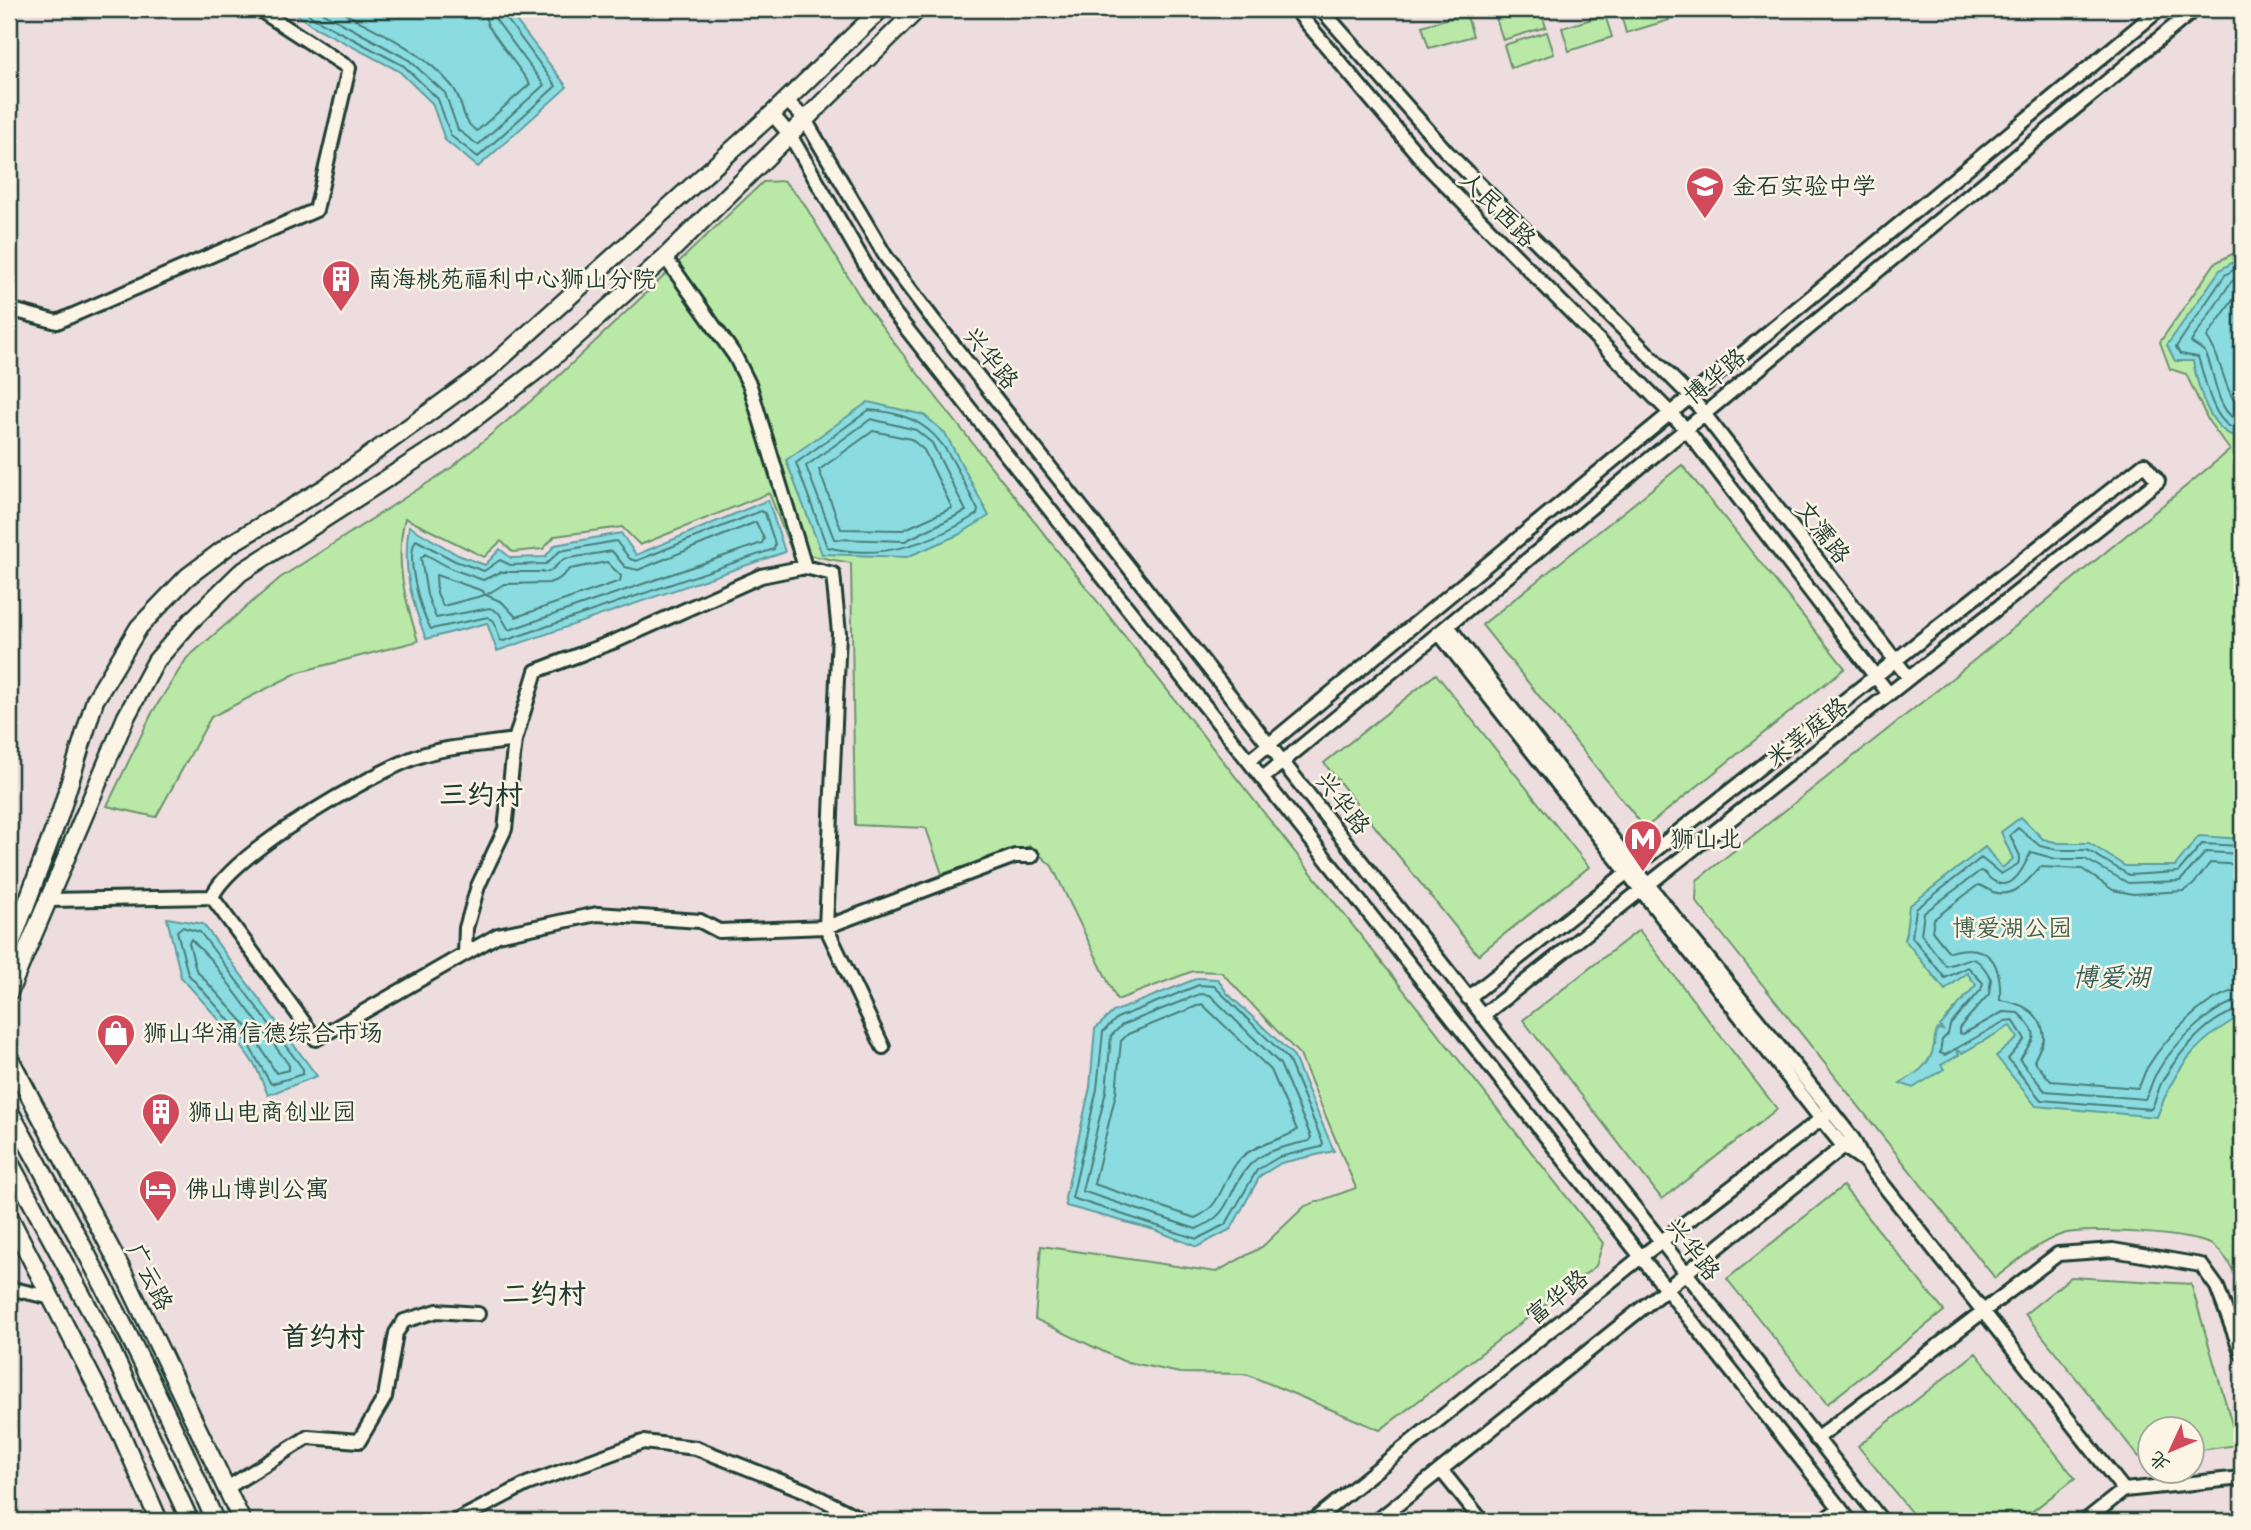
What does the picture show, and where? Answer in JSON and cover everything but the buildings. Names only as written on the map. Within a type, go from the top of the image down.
[{"type":"main road","points":[[9,950],[60,814],[94,700],[139,627],[187,577],[232,543],[326,487],[489,369],[787,101],[881,9]]},
{"type":"main road","points":[[9,992],[126,716],[156,661],[191,621],[240,573],[445,442],[548,362],[665,257],[918,9]]},
{"type":"main road","name":"广云路","points":[[9,1057],[122,1270],[242,1521]]},
{"type":"main road","name":"广云路","points":[[9,1110],[94,1266],[162,1402],[215,1521]]},
{"type":"main road","points":[[9,1161],[110,1347],[190,1521]]},
{"type":"main road","points":[[9,1216],[122,1436],[159,1521]]},
{"type":"street","points":[[9,309],[57,322],[316,211],[349,68],[258,9]]},
{"type":"street","name":"人民西路","points":[[1295,9],[1429,169],[1685,428]]},
{"type":"street","name":"文濡路","points":[[1321,9],[1446,151],[1691,397],[1909,678]]},
{"type":"street","name":"博华路","points":[[1250,760],[2160,9]]},
{"type":"street","name":"博华路","points":[[1263,778],[2195,9]]},
{"type":"street","name":"兴华路","points":[[787,101],[804,118],[894,268],[1271,742],[1482,1016],[1882,1521]]},
{"type":"street","name":"兴华路","points":[[772,114],[790,135],[891,309],[1850,1521]]},
{"type":"street","points":[[665,257],[734,356],[750,386],[805,567]]},
{"type":"street","name":"文濡路","points":[[1685,428],[1889,694]]},
{"type":"street","name":"米莘庭路","points":[[1468,998],[2144,464],[2158,481],[1482,1016]]},
{"type":"street","points":[[465,954],[466,928],[478,886],[505,829],[515,740],[536,670],[618,640],[761,576],[805,567],[833,574],[839,633],[826,927],[883,1047]]},
{"type":"street","points":[[1443,629],[2124,1490]]},
{"type":"street","points":[[212,897],[218,884],[238,864],[356,786],[420,755],[515,740]]},
{"type":"street","points":[[212,897],[316,1039],[498,935],[597,914],[700,921],[719,931],[826,927],[1016,856],[1032,856]]},
{"type":"street","points":[[48,900],[212,897]]},
{"type":"street","name":"富华路","points":[[1313,1521],[1660,1241],[1826,1115]]},
{"type":"street","points":[[1377,1521],[1848,1143]]},
{"type":"street","points":[[1816,1438],[2058,1254],[2113,1250],[2201,1265],[2217,1287],[2242,1354]]},
{"type":"street","points":[[9,1288],[52,1298]]},
{"type":"street","points":[[227,1488],[308,1437],[359,1441],[385,1397],[396,1334],[404,1321],[437,1311],[478,1314]]},
{"type":"street","points":[[456,1521],[527,1483],[643,1442],[696,1448],[806,1491],[865,1521]]},
{"type":"street","points":[[1441,1470],[1482,1521]]},
{"type":"street","points":[[2085,1521],[2124,1490],[2242,1478]]},
{"type":"street","points":[[1823,1521],[1840,1508]]},
{"type":"green space","points":[[1526,9],[1540,9],[1546,27],[1503,40],[1496,18]]},
{"type":"green space","points":[[1666,9],[1669,20],[1626,33],[1620,11]]},
{"type":"green space","points":[[1466,13],[1473,36],[1429,48],[1422,26]]},
{"type":"green space","points":[[1605,15],[1612,37],[1569,51],[1562,28]]},
{"type":"green space","points":[[1547,32],[1554,54],[1511,68],[1504,45]]},
{"type":"green space","points":[[784,181],[803,202],[862,300],[911,365],[1603,1243],[1596,1266],[1380,1430],[1246,1374],[1180,1373],[1123,1361],[1035,1319],[1041,1246],[1216,1272],[1262,1247],[1305,1206],[1356,1188],[1300,1055],[1221,972],[1193,971],[1117,1000],[1052,866],[1030,846],[942,874],[926,828],[855,825],[851,563],[792,552],[769,493],[640,545],[622,527],[555,536],[543,549],[513,552],[501,541],[484,557],[405,518],[401,549],[402,580],[418,641],[299,672],[211,717],[156,817],[107,806],[152,713],[187,658],[280,578],[451,468],[545,389],[763,182]]},
{"type":"green space","name":"博爱湖公园","points":[[2242,249],[2242,1293],[2232,1268],[2215,1247],[2187,1238],[2141,1233],[2094,1231],[2063,1234],[2036,1247],[1995,1278],[1696,901],[1697,880],[1945,684],[2230,450],[2209,422],[2186,374],[2170,369],[2160,342],[2215,263]]},
{"type":"green space","points":[[1682,465],[1845,668],[1645,828],[1482,625]]},
{"type":"green space","points":[[1436,674],[1589,867],[1478,955],[1324,763]]},
{"type":"green space","points":[[1639,930],[1777,1109],[1662,1199],[1523,1020]]},
{"type":"green space","points":[[1843,1186],[1944,1311],[1827,1404],[1727,1279]]},
{"type":"green space","points":[[2071,1277],[2191,1284],[2238,1445],[2206,1449],[2206,1414],[2136,1414],[2136,1453],[2025,1314]]},
{"type":"green space","points":[[1976,1353],[2075,1478],[2020,1521],[1918,1521],[1858,1446]]},
{"type":"green space","points":[[2219,1514],[2217,1521],[2128,1521],[2134,1516]]},
{"type":"water","points":[[290,9],[507,9],[567,87],[478,167],[445,140],[432,103],[399,71],[311,25]]},
{"type":"water","points":[[2242,257],[2242,438],[2231,435],[2222,428],[2207,408],[2193,361],[2175,361],[2167,345],[2220,270]]},
{"type":"water","points":[[868,402],[924,415],[945,433],[989,516],[958,535],[907,557],[822,554],[786,460]]},
{"type":"water","points":[[768,500],[785,552],[497,651],[487,623],[426,639],[409,584],[409,526],[458,555],[485,565],[500,549],[511,558],[545,557],[555,545],[621,533],[636,555]]},
{"type":"water","name":"博爱湖","points":[[2021,817],[2043,839],[2059,843],[2089,843],[2125,866],[2175,866],[2199,836],[2242,839],[2242,1015],[2212,1035],[2189,1057],[2171,1084],[2157,1117],[2036,1106],[1996,1056],[2018,1038],[2010,1026],[1962,1053],[1956,1050],[1959,1055],[1941,1065],[1944,1069],[1913,1088],[1900,1083],[1917,1072],[1930,1058],[1938,1029],[1943,1030],[1940,1026],[1976,985],[1967,973],[1945,990],[1905,940],[1909,906],[1985,847],[2002,868],[2013,859],[2001,832]]},
{"type":"water","points":[[167,918],[203,924],[317,1076],[268,1095],[256,1067],[238,1041],[181,977]]},
{"type":"water","points":[[1198,978],[1218,979],[1227,993],[1293,1055],[1334,1151],[1281,1163],[1260,1176],[1231,1229],[1197,1247],[1155,1230],[1066,1206],[1065,1198],[1090,1087],[1095,1029],[1113,1012]]},
{"type":"place","name":"金石实验中学","points":[[1705,220]]},
{"type":"place","name":"南海桃苑福利中心狮山分院","points":[[341,313]]},
{"type":"place","name":"狮山北","points":[[1643,873]]},
{"type":"place","name":"狮山华涌信德综合市场","points":[[116,1067]]},
{"type":"place","name":"狮山电商创业园","points":[[161,1146]]},
{"type":"place","name":"佛山博剀公寓","points":[[158,1223]]},
{"type":"district","name":"三约村","points":[[481,794]]},
{"type":"district","name":"二约村","points":[[544,1293]]},
{"type":"district","name":"首约村","points":[[323,1336]]}]
